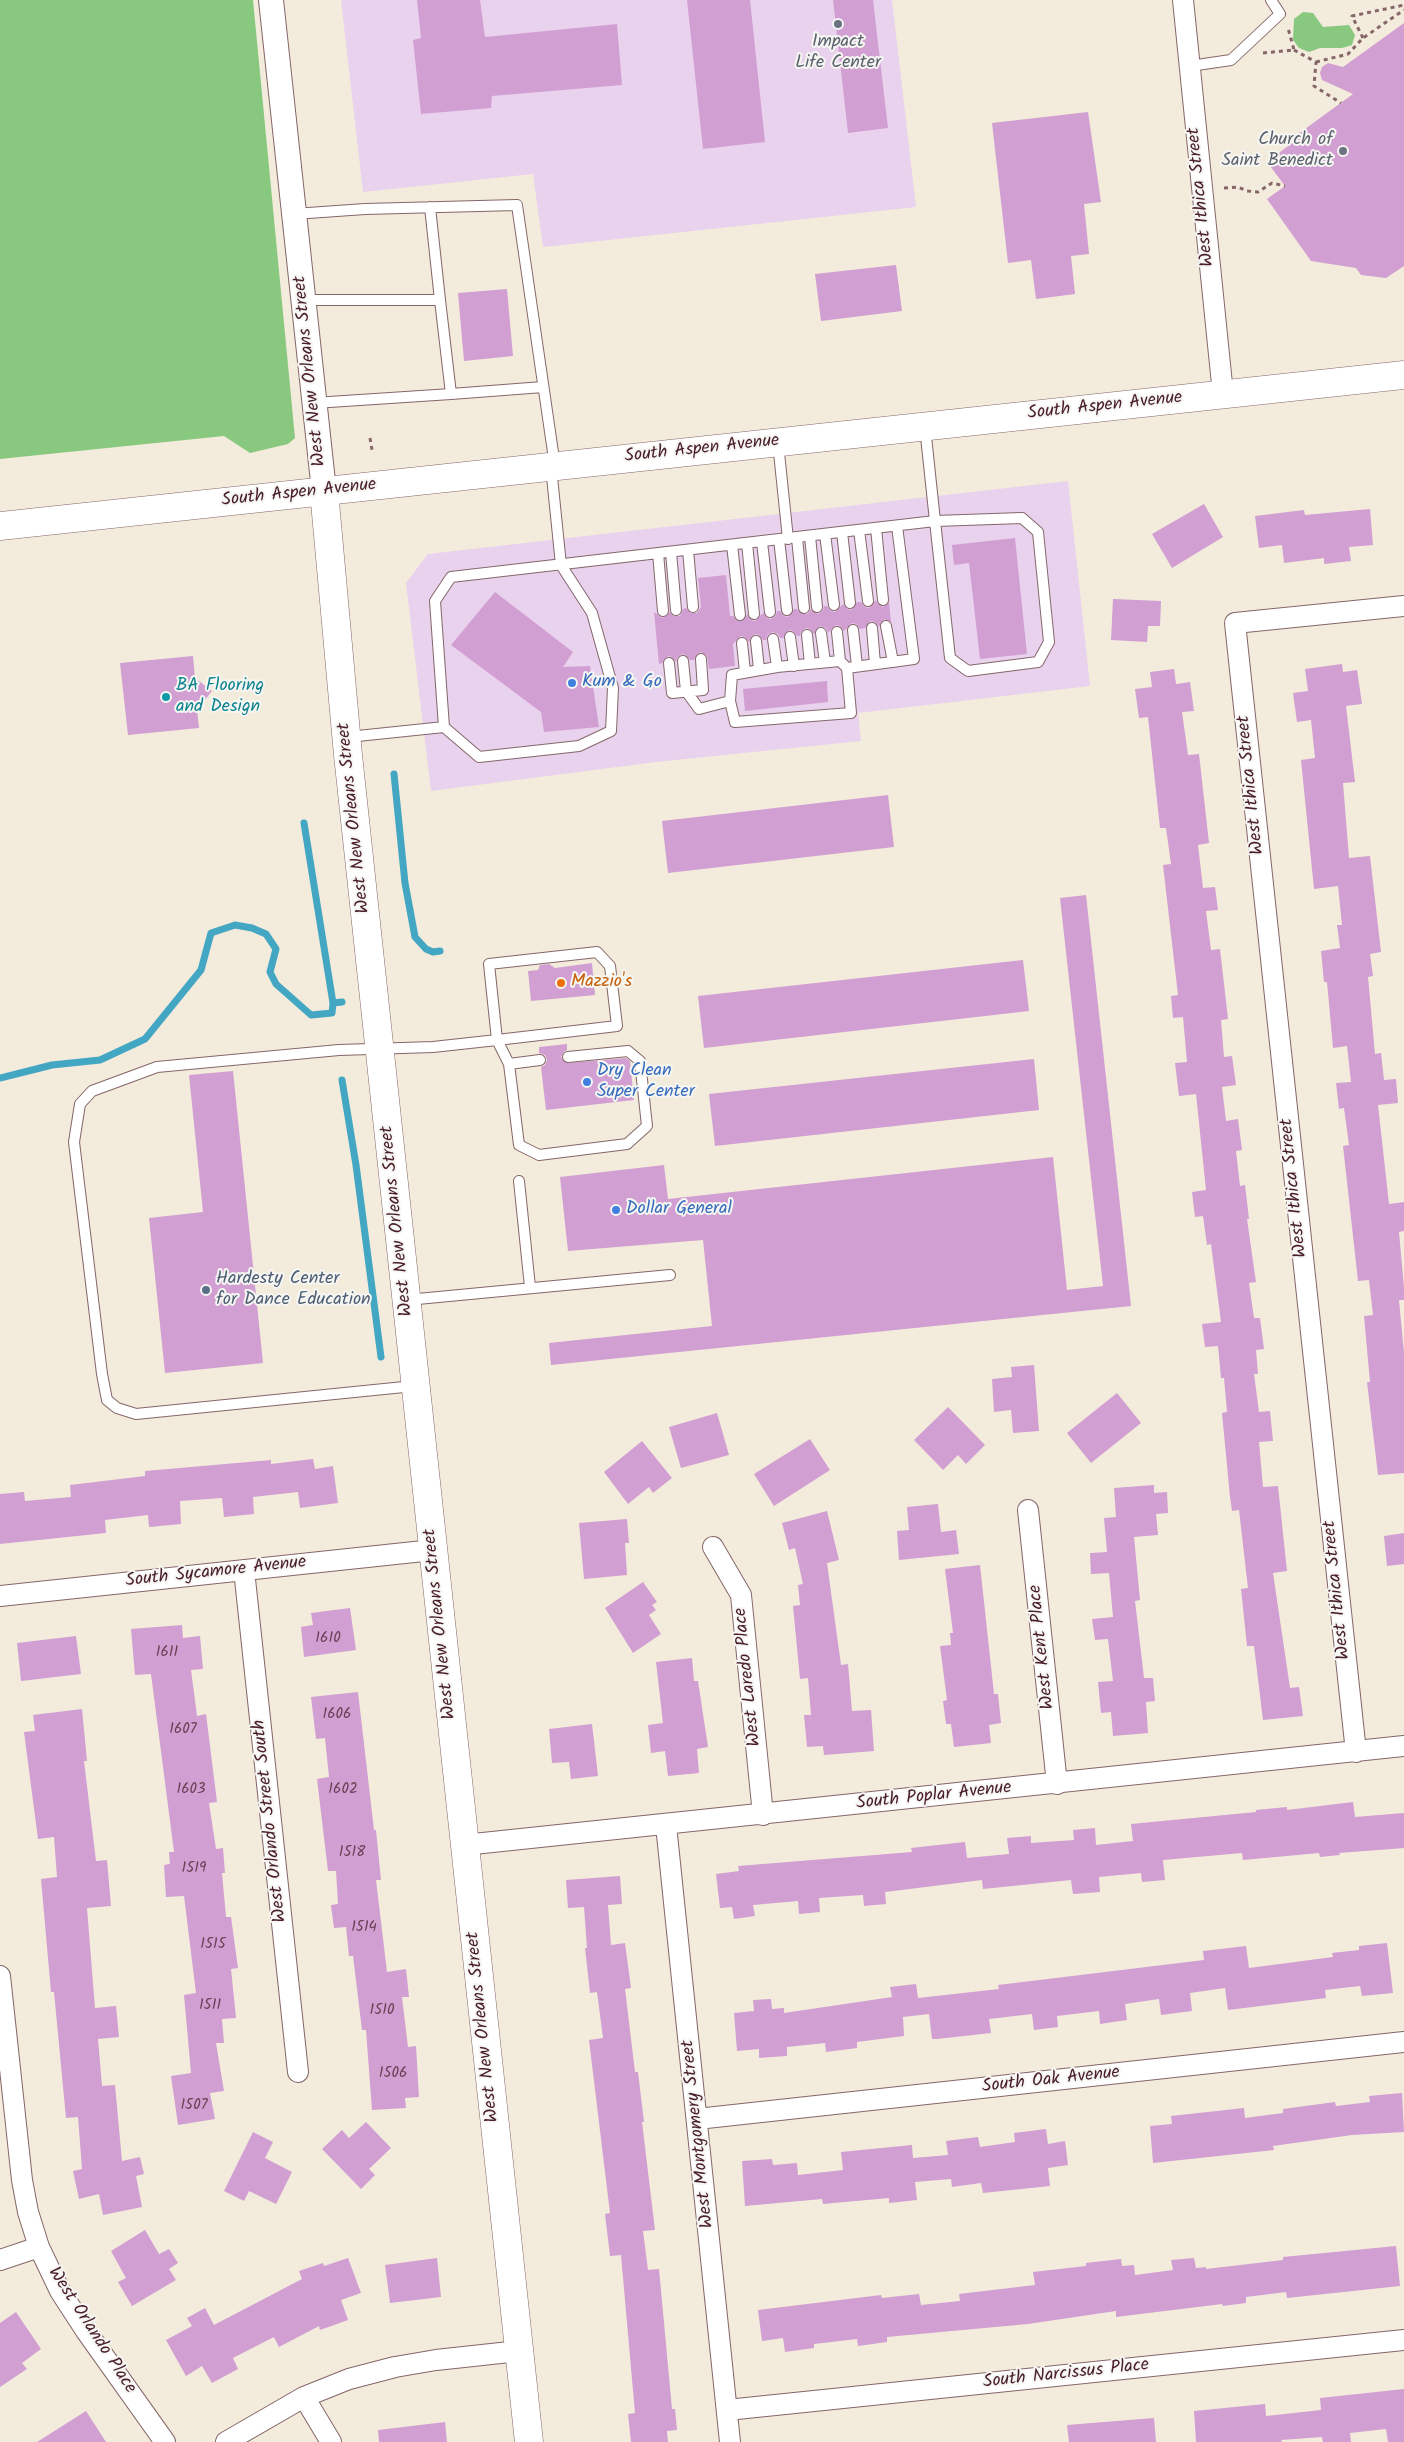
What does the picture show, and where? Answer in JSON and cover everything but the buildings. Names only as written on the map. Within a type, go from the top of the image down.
[{"type":"main road","name":"South Aspen Avenue","points":[[0,526],[1404,375]]},
{"type":"main road","name":"West New Orleans Street","points":[[324,491],[346,737],[528,2442]]},
{"type":"street","name":"West New Orleans Street","points":[[271,0],[324,491]]},
{"type":"street","name":"West Ithica Street","points":[[1183,0],[1223,394]]},
{"type":"street","name":"West Ithica Street","points":[[1356,1752],[1235,623],[1404,606]]},
{"type":"street","name":"West Kent Place","points":[[1028,1510],[1057,1784]]},
{"type":"street","name":"West Laredo Place","points":[[713,1546],[741,1595],[763,1814]]},
{"type":"street","name":"South Sycamore Avenue","points":[[0,1596],[433,1550]]},
{"type":"street","name":"West Orlando Street South","points":[[244,1570],[298,2072]]},
{"type":"street","name":"South Poplar Avenue","points":[[464,1845],[1404,1746]]},
{"type":"street","name":"West Montgomery Street","points":[[666,1825],[730,2442]]},
{"type":"street","name":"West Orlando Place","points":[[0,1976],[22,2180],[28,2212],[40,2247],[60,2291],[165,2442]]},
{"type":"street","name":"South Oak Avenue","points":[[697,2119],[1404,2042]]},
{"type":"street","points":[[0,2260],[40,2247]]},
{"type":"street","name":"South Narcissus Place","points":[[727,2410],[1404,2340]]},
{"type":"street","points":[[226,2442],[266,2417],[304,2397],[349,2380],[395,2367],[436,2360],[519,2351]]},
{"type":"street","points":[[304,2397],[331,2442]]},
{"type":"lane","points":[[1190,66],[1231,60],[1280,14],[1270,0]]},
{"type":"lane","points":[[294,214],[430,207],[517,205],[544,387],[561,565],[592,613],[613,688],[611,731],[579,746],[479,757],[444,728],[346,737]]},
{"type":"lane","points":[[430,207],[451,394]]},
{"type":"lane","points":[[303,300],[440,300]]},
{"type":"lane","points":[[313,403],[544,387]]},
{"type":"lane","points":[[444,728],[435,601],[451,578],[876,528],[935,522],[1022,518],[1038,532],[1049,642],[1038,662],[968,671],[950,658],[935,522],[925,426]]},
{"type":"lane","points":[[778,442],[788,538],[788,610]]},
{"type":"lane","points":[[853,630],[848,665],[851,712],[735,722],[730,701],[732,675],[777,667],[825,662],[848,665],[876,664],[914,659],[897,526]]},
{"type":"lane","points":[[876,528],[883,600]]},
{"type":"lane","points":[[859,530],[868,601]]},
{"type":"lane","points":[[842,532],[850,603]]},
{"type":"lane","points":[[825,534],[834,605]]},
{"type":"lane","points":[[810,536],[817,607]]},
{"type":"lane","points":[[788,538],[804,608]]},
{"type":"lane","points":[[762,542],[770,612]]},
{"type":"lane","points":[[746,543],[754,614]]},
{"type":"lane","points":[[732,545],[740,615]]},
{"type":"lane","points":[[688,550],[693,608]]},
{"type":"lane","points":[[671,552],[676,610]]},
{"type":"lane","points":[[658,553],[663,611]]},
{"type":"lane","points":[[886,626],[893,662]]},
{"type":"lane","points":[[872,628],[876,664]]},
{"type":"lane","points":[[837,632],[848,665]]},
{"type":"lane","points":[[821,633],[825,662]]},
{"type":"lane","points":[[807,635],[810,664]]},
{"type":"lane","points":[[790,637],[794,666]]},
{"type":"lane","points":[[773,639],[777,667]]},
{"type":"lane","points":[[756,641],[760,670]]},
{"type":"lane","points":[[742,642],[745,672]]},
{"type":"lane","points":[[669,663],[672,693],[704,690],[701,659]]},
{"type":"lane","points":[[683,661],[686,691],[699,708],[730,701]]},
{"type":"lane","points":[[415,1385],[136,1414],[118,1408],[107,1400],[102,1374],[74,1142],[80,1104],[92,1091],[157,1068],[339,1050],[433,1047],[497,1040],[617,1026],[610,966],[597,952],[489,964],[497,1040],[509,1064],[519,1145],[539,1155],[627,1144],[647,1126],[640,1061],[628,1051],[568,1057]]},
{"type":"lane","points":[[509,1064],[540,1060]]},
{"type":"lane","points":[[519,1181],[530,1287]]},
{"type":"lane","points":[[406,1300],[670,1275]]},
{"type":"path","points":[[1363,38],[1352,16],[1404,5]]},
{"type":"path","points":[[1294,50],[1316,62],[1348,54],[1363,38],[1404,10]]},
{"type":"path","points":[[1316,62],[1314,86],[1341,103]]},
{"type":"path","points":[[1224,188],[1238,187],[1247,191],[1258,192],[1272,183],[1284,186]]},
{"type":"path","points":[[370,438],[372,450]]},
{"type":"shaded area","points":[[341,0],[892,0],[916,207],[543,247],[533,174],[363,192]]},
{"type":"shaded area","points":[[1068,481],[1090,686],[858,713],[861,741],[656,762],[431,791],[406,583],[428,554]]},
{"type":"green space","points":[[0,0],[253,0],[295,438],[288,444],[250,453],[224,436],[0,459]]},
{"type":"green space","points":[[1303,12],[1313,13],[1323,27],[1349,25],[1355,35],[1352,45],[1342,48],[1320,48],[1309,52],[1299,48],[1293,40],[1294,19]]},
{"type":"waterway","points":[[394,774],[405,883],[415,937],[426,949],[433,952],[440,951]]},
{"type":"waterway","points":[[304,823],[333,1003]]},
{"type":"waterway","points":[[0,1078],[52,1065],[100,1060],[145,1039],[201,970],[211,933],[235,925],[252,928],[266,934],[276,949],[270,972],[276,984],[311,1015],[332,1013],[333,1003],[342,1002]]},
{"type":"waterway","points":[[342,1080],[356,1165],[381,1357]]},
{"type":"place","name":"Impact Life Center","points":[[838,24]]},
{"type":"place","name":"Church of Saint Benedict","points":[[1343,151]]},
{"type":"place","name":"Kum & Go","points":[[572,683]]},
{"type":"place","name":"BA Flooring and Design","points":[[166,697]]},
{"type":"place","name":"Mazzio's","points":[[561,983]]},
{"type":"place","name":"Dry Clean Super Center","points":[[587,1082]]},
{"type":"place","name":"Dollar General","points":[[616,1210]]},
{"type":"place","name":"Hardesty Center for Dance Education","points":[[206,1290]]}]
